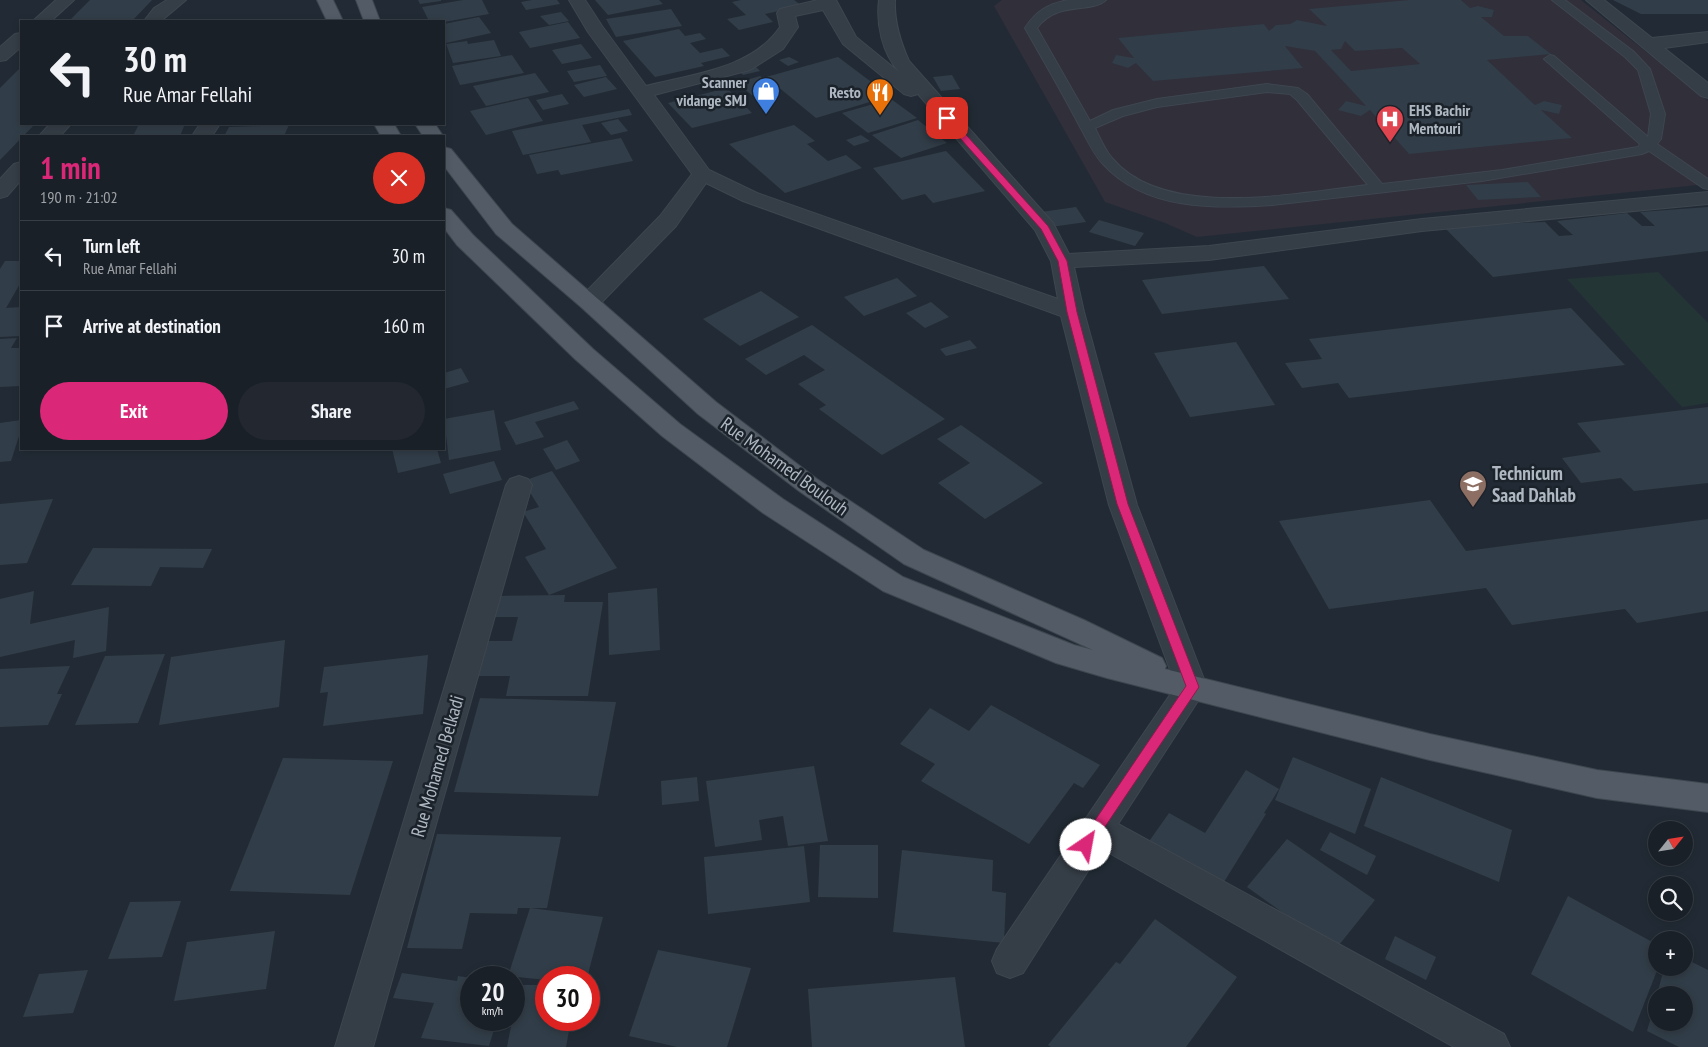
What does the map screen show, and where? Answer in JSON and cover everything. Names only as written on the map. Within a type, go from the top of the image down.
[{"type":"main road","points":[[325,0],[335,20]]},
{"type":"main road","points":[[364,0],[372,20]]},
{"type":"main road","name":"Rue Mohamed Boulouh","points":[[445,154],[504,229],[707,408],[808,485],[914,557],[1074,628],[1192,687]]},
{"type":"main road","points":[[445,215],[465,240],[530,304],[671,430],[773,506],[893,584],[1067,655],[1430,747],[1597,784],[1708,798]]},
{"type":"street","points":[[42,20],[66,0]]},
{"type":"street","points":[[153,20],[160,12],[178,0]]},
{"type":"street","points":[[577,0],[594,28],[702,174],[750,197],[1072,312]]},
{"type":"street","points":[[887,0],[885,14],[890,40],[901,63],[947,118],[1045,228],[1062,261],[1072,312],[1123,504],[1192,687],[1010,961]]},
{"type":"street","points":[[1594,0],[1708,92]]},
{"type":"street","points":[[641,92],[744,66],[777,45],[789,27],[786,13],[828,2],[849,40],[947,118]]},
{"type":"street","points":[[1649,44],[1708,37]]},
{"type":"street","points":[[0,56],[20,39]]},
{"type":"street","points":[[50,135],[59,125]]},
{"type":"street","points":[[589,302],[668,221],[702,174]]},
{"type":"street","points":[[1062,261],[1209,253],[1422,225],[1708,198]]},
{"type":"street","name":"Rue Mohamed Belkadi","points":[[354,1047],[519,485]]},
{"type":"street","points":[[1096,829],[1491,1047]]},
{"type":"lane","points":[[1100,0],[1051,7],[1036,17],[1032,28],[1106,160],[1120,175],[1141,188],[1166,196],[1197,201],[1232,202],[1520,172],[1642,150],[1654,139],[1658,114],[1644,69],[1629,54],[1558,0]]},
{"type":"lane","points":[[1550,59],[1648,144],[1708,186]]},
{"type":"lane","points":[[1087,127],[1118,113],[1156,103],[1268,88],[1293,91],[1302,97],[1378,188]]},
{"type":"shaded area","name":"EHS Bachir Mentouri","points":[[1002,0],[1581,0],[1708,101],[1708,184],[1197,237],[1165,223],[1105,202],[994,6]]},
{"type":"shaded area","points":[[1658,272],[1708,323],[1708,403],[1682,407],[1567,279]]},
{"type":"building","points":[[90,0],[152,0],[133,20],[70,20]]},
{"type":"building","points":[[418,0],[441,0],[441,1],[420,4]]},
{"type":"building","points":[[463,0],[482,0],[489,14],[445,22],[445,20],[428,20],[422,7]]},
{"type":"building","points":[[557,0],[560,4],[526,10],[521,2]]},
{"type":"building","points":[[595,0],[659,0],[663,4],[608,15]]},
{"type":"building","points":[[741,0],[794,0],[802,6],[765,14],[773,22],[739,30],[727,19],[746,15],[732,2]]},
{"type":"building","points":[[1409,0],[1461,0],[1470,8],[1478,6],[1494,10],[1492,17],[1481,17],[1504,36],[1528,36],[1551,54],[1487,60],[1535,105],[1544,101],[1562,105],[1559,114],[1541,110],[1572,138],[1409,154],[1370,110],[1361,116],[1338,110],[1346,101],[1366,106],[1315,51],[1285,46],[1303,68],[1153,81],[1136,63],[1128,68],[1112,63],[1116,55],[1134,58],[1118,38],[1264,24],[1269,31],[1276,25],[1290,24],[1297,20],[1327,26],[1309,9]],"holes":[[[1345,41],[1355,51],[1402,48],[1420,64],[1351,71],[1331,50],[1341,49]]]},
{"type":"building","points":[[1613,0],[1708,0],[1708,14],[1641,14]]},
{"type":"building","points":[[671,9],[682,26],[616,37],[606,19]]},
{"type":"building","points":[[561,12],[569,21],[549,25],[540,16]]},
{"type":"building","points":[[479,17],[491,33],[446,43],[445,24]]},
{"type":"building","points":[[568,22],[580,38],[530,48],[519,32]]},
{"type":"building","points":[[679,29],[685,36],[700,33],[706,39],[690,43],[700,53],[722,48],[730,56],[701,63],[704,66],[655,77],[623,41]]},
{"type":"building","points":[[494,40],[501,56],[453,63],[446,44],[467,41],[468,44]]},
{"type":"building","points":[[581,44],[592,58],[562,64],[552,50]]},
{"type":"building","points":[[512,55],[524,73],[460,85],[452,66]]},
{"type":"building","points":[[789,57],[799,62],[788,66],[779,60]]},
{"type":"building","points":[[838,57],[890,96],[816,118],[766,77]]},
{"type":"building","points":[[600,65],[607,76],[574,82],[567,71]]},
{"type":"building","points":[[756,67],[760,71],[743,75],[739,71]]},
{"type":"building","points":[[20,68],[20,125],[34,125],[24,135],[20,135],[20,139],[0,160],[0,88]]},
{"type":"building","points":[[535,73],[549,92],[486,106],[473,86]]},
{"type":"building","points":[[952,75],[960,89],[941,91],[933,77]]},
{"type":"building","points":[[760,76],[777,90],[754,97],[737,83]]},
{"type":"building","points":[[606,77],[617,89],[584,97],[574,85]]},
{"type":"building","points":[[727,88],[752,113],[692,128],[668,103]]},
{"type":"building","points":[[562,94],[569,104],[543,110],[536,100]]},
{"type":"building","points":[[528,98],[543,121],[486,135],[470,111]]},
{"type":"building","name":"Resto","points":[[891,99],[917,118],[868,133],[842,113]]},
{"type":"building","points":[[629,109],[632,115],[582,125],[591,142],[523,155],[512,131]]},
{"type":"building","points":[[618,119],[628,131],[611,135],[601,123]]},
{"type":"building","points":[[918,120],[947,143],[901,158],[872,135]]},
{"type":"building","points":[[138,125],[185,125],[180,135],[134,135]]},
{"type":"building","points":[[289,125],[284,135],[225,135],[229,127]]},
{"type":"building","points":[[794,125],[815,141],[807,144],[828,161],[846,155],[862,168],[785,193],[729,144]]},
{"type":"building","points":[[861,135],[870,141],[854,146],[846,140]]},
{"type":"building","points":[[621,138],[633,161],[561,175],[558,170],[537,174],[529,155]]},
{"type":"building","points":[[946,151],[985,191],[933,203],[925,194],[902,200],[873,168]]},
{"type":"building","points":[[1528,182],[1541,197],[1478,200],[1466,185]]},
{"type":"building","points":[[1076,207],[1086,222],[1051,227],[1041,212]]},
{"type":"building","points":[[1708,207],[1708,251],[1493,277],[1443,226],[1545,222],[1559,236],[1573,235],[1557,221],[1627,213],[1642,226],[1655,226],[1640,212]]},
{"type":"building","points":[[1099,220],[1144,233],[1135,246],[1089,232]]},
{"type":"building","points":[[5,261],[20,261],[20,284],[6,308],[20,307],[20,336],[0,337],[0,269]]},
{"type":"building","points":[[1264,266],[1289,299],[1162,314],[1142,280]]},
{"type":"building","points":[[897,278],[917,296],[864,316],[844,297]]},
{"type":"building","points":[[761,291],[799,317],[740,346],[703,319]]},
{"type":"building","points":[[931,302],[949,317],[925,328],[906,313]]},
{"type":"building","points":[[1571,308],[1625,365],[1349,398],[1338,383],[1302,388],[1285,363],[1322,359],[1309,339]]},
{"type":"building","points":[[812,325],[945,419],[882,455],[819,409],[826,405],[798,384],[825,370],[804,355],[766,375],[745,359]]},
{"type":"building","points":[[17,338],[11,348],[20,348],[20,386],[0,387],[0,339]]},
{"type":"building","points":[[970,340],[977,348],[946,356],[940,349]]},
{"type":"building","points":[[1236,342],[1275,405],[1190,417],[1154,353]]},
{"type":"building","points":[[461,368],[469,382],[445,389],[445,373]]},
{"type":"building","points":[[574,401],[579,409],[535,422],[544,437],[516,445],[504,422]]},
{"type":"building","points":[[1708,407],[1708,483],[1634,491],[1621,478],[1581,483],[1562,458],[1601,452],[1577,423]]},
{"type":"building","points":[[494,410],[501,450],[449,460],[445,419]]},
{"type":"building","points":[[20,420],[20,433],[11,461],[0,462],[0,423]]},
{"type":"building","points":[[961,425],[1043,483],[985,519],[938,483],[970,463],[937,439]]},
{"type":"building","points":[[567,440],[580,461],[556,470],[543,449]]},
{"type":"building","points":[[392,450],[437,450],[441,463],[398,473]]},
{"type":"building","points":[[494,461],[502,480],[450,494],[443,474]]},
{"type":"building","points":[[552,471],[617,568],[549,595],[525,557],[546,549],[523,512],[539,507],[523,481]]},
{"type":"building","points":[[53,499],[27,563],[0,565],[0,504]]},
{"type":"building","points":[[1430,500],[1466,551],[1708,519],[1708,611],[1637,623],[1625,609],[1512,625],[1486,588],[1329,609],[1279,521]]},
{"type":"building","points":[[93,548],[212,549],[203,568],[160,567],[151,586],[71,585]]},
{"type":"building","points":[[657,588],[660,650],[609,655],[608,593]]},
{"type":"building","points":[[34,591],[30,624],[109,607],[106,651],[73,658],[75,640],[0,657],[0,599]]},
{"type":"building","points":[[565,595],[564,602],[603,602],[588,696],[506,696],[510,676],[472,676],[481,641],[512,641],[518,617],[488,617],[493,596]]},
{"type":"building","points":[[285,640],[279,707],[159,725],[171,657]]},
{"type":"building","points":[[165,654],[138,723],[75,725],[105,656]]},
{"type":"building","points":[[428,655],[423,714],[323,726],[328,692],[320,693],[324,667]]},
{"type":"building","points":[[70,666],[57,694],[62,694],[48,725],[0,727],[0,669]]},
{"type":"building","points":[[480,698],[616,702],[598,796],[454,792]]},
{"type":"building","points":[[991,705],[1100,765],[1083,788],[1074,783],[1029,844],[921,781],[935,764],[900,744],[930,708],[969,731]]},
{"type":"building","points":[[1293,757],[1371,789],[1355,834],[1275,800]]},
{"type":"building","points":[[283,758],[393,761],[350,895],[230,891]]},
{"type":"building","points":[[814,766],[828,841],[788,846],[783,816],[759,820],[762,840],[715,847],[706,781]]},
{"type":"building","points":[[1246,770],[1279,789],[1264,813],[1266,814],[1219,890],[1145,847],[1169,813],[1205,833]]},
{"type":"building","points":[[697,777],[699,801],[662,805],[661,781]]},
{"type":"building","points":[[1381,777],[1512,830],[1499,882],[1364,826]]},
{"type":"building","points":[[1330,832],[1376,856],[1367,875],[1320,850]]},
{"type":"building","points":[[437,834],[561,837],[547,908],[518,908],[517,914],[470,913],[462,949],[407,948]]},
{"type":"building","points":[[1287,839],[1375,900],[1335,950],[1247,887]]},
{"type":"building","points":[[820,845],[878,845],[878,898],[818,897]]},
{"type":"building","points":[[804,846],[810,902],[708,914],[704,857]]},
{"type":"building","points":[[902,850],[993,860],[992,891],[1006,893],[1004,943],[893,932]]},
{"type":"building","points":[[1568,896],[1648,940],[1648,976],[1655,976],[1651,986],[1648,986],[1648,994],[1633,1032],[1531,974]]},
{"type":"building","points":[[181,901],[162,957],[108,959],[130,902]]},
{"type":"building","points":[[530,908],[603,917],[590,966],[535,966],[535,979],[525,978],[525,966],[511,966]]},
{"type":"building","points":[[1155,919],[1237,977],[1186,1047],[1051,1047],[1048,1045],[1116,962],[1120,964]]},
{"type":"building","points":[[275,931],[266,989],[174,1001],[187,942]]},
{"type":"building","points":[[1395,936],[1436,957],[1426,980],[1385,959]]},
{"type":"building","points":[[658,950],[751,968],[727,1047],[677,1047],[629,1036]]},
{"type":"building","points":[[1693,962],[1708,970],[1708,1047],[1679,1047],[1647,1031],[1648,1027],[1648,1031],[1693,1031],[1693,986],[1659,986],[1662,976],[1693,976]]},
{"type":"building","points":[[88,970],[73,1013],[23,1017],[39,974]]},
{"type":"building","points":[[402,973],[457,981],[458,976],[460,976],[460,1031],[494,1031],[489,1046],[421,1038],[434,1003],[393,998]]},
{"type":"building","points":[[955,977],[965,1047],[812,1047],[808,989]]},
{"type":"building","points":[[525,985],[535,985],[535,1031],[569,1031],[566,1047],[507,1047],[510,1031],[525,1031]]},
{"type":"place","name":"Scanner vidange SMJ","points":[[766,115]]},
{"type":"place","name":"Resto","points":[[880,116]]},
{"type":"place","name":"EHS Bachir Mentouri","points":[[1390,143]]},
{"type":"place","name":"Technicum Saad Dahlab","points":[[1473,508]]},
{"type":"route","points":[[947,118],[1045,228],[1062,261],[1072,312],[1123,504],[1192,687],[1086,845]]}]
